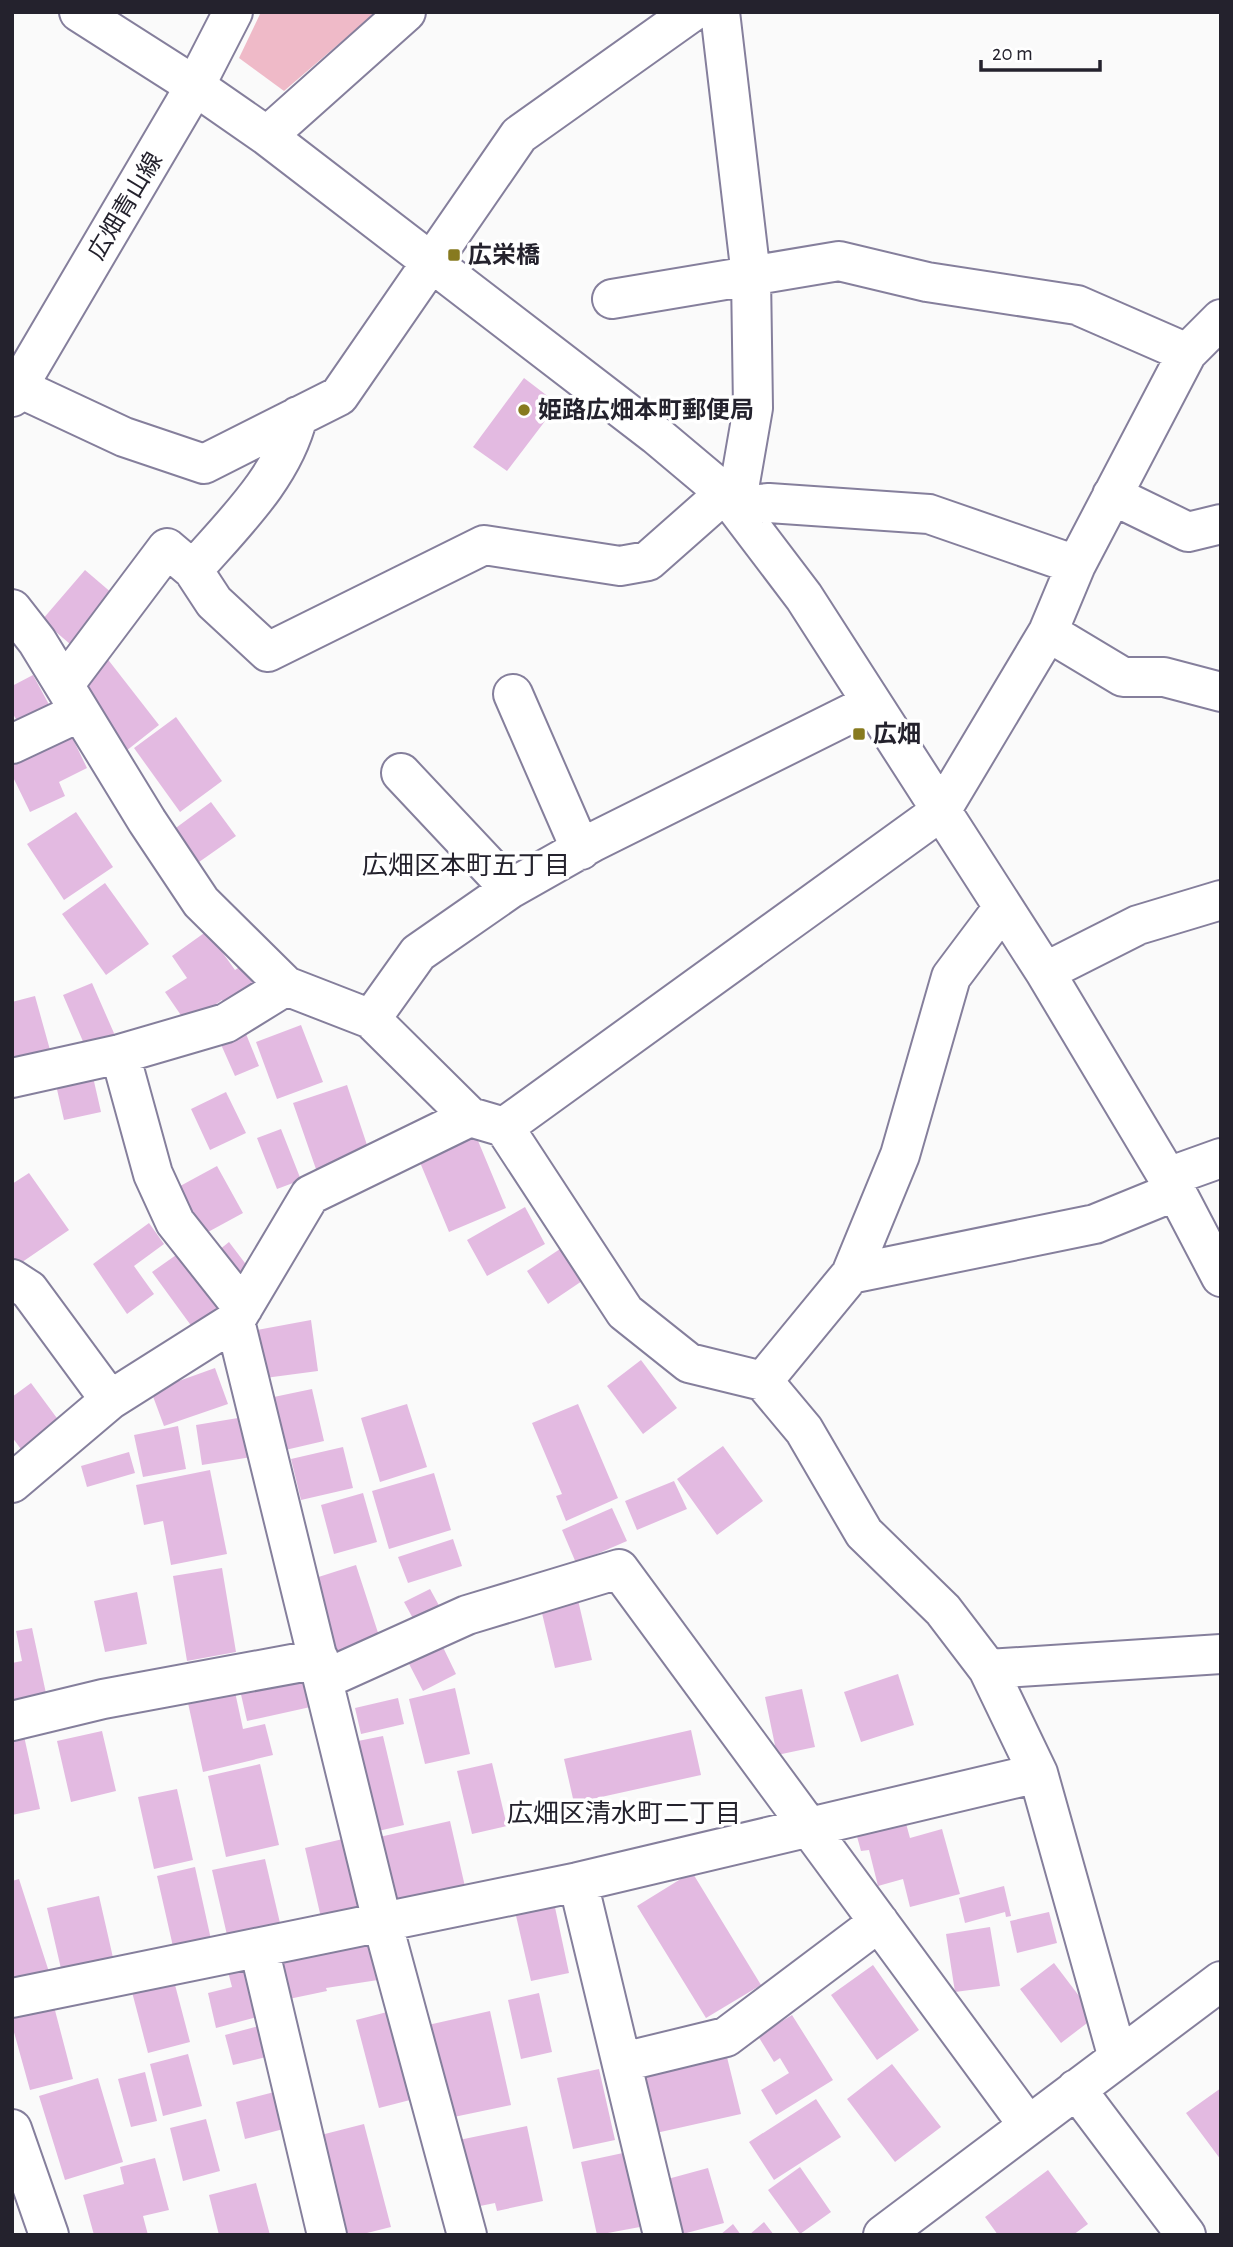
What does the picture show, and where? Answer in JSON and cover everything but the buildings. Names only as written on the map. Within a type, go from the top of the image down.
[{"type":"street","points":[[79,12],[267,136],[656,435],[730,500],[804,597],[1002,909],[1045,972],[1172,1184],[1221,1277]]},
{"type":"street","name":"広畑青山線","points":[[15,392],[195,86],[233,12]]},
{"type":"street","points":[[267,136],[406,12]]},
{"type":"street","points":[[15,392],[124,437],[204,464],[339,396],[519,135],[692,12]]},
{"type":"street","points":[[12,744],[72,698],[167,548],[193,570],[214,602],[268,652],[484,545],[620,566],[648,561],[730,500],[753,408],[751,276],[720,12]]},
{"type":"street","points":[[612,299],[839,261],[927,282],[1077,305],[1187,353]]},
{"type":"street","points":[[12,1483],[110,1400],[239,1315],[310,1195],[487,1122],[941,811],[1048,632],[1076,565],[1187,353],[1221,319]]},
{"type":"street","points":[[193,570],[264,488],[293,438],[298,416]]},
{"type":"street","points":[[1112,495],[1188,532],[1221,524]]},
{"type":"street","points":[[730,500],[929,514],[1076,565]]},
{"type":"street","points":[[12,609],[37,641],[201,902],[286,986],[371,1020],[487,1122],[625,1312],[689,1363],[763,1381],[804,1430],[864,1533],[943,1609],[988,1669],[1038,1773],[1118,2059]]},
{"type":"street","points":[[1048,632],[1123,677],[1164,677],[1221,692]]},
{"type":"street","points":[[513,694],[581,850]]},
{"type":"street","points":[[371,1020],[418,953],[510,890],[581,850],[872,703]]},
{"type":"street","points":[[401,773],[510,890]]},
{"type":"street","points":[[1045,972],[1138,925],[1221,900]]},
{"type":"street","points":[[763,1381],[851,1274],[900,1156],[951,977],[1002,909]]},
{"type":"street","points":[[12,1078],[120,1054],[226,1023],[286,986]]},
{"type":"street","points":[[120,1054],[153,1174],[175,1222],[239,1315],[382,1921],[467,2235]]},
{"type":"street","points":[[851,1274],[1095,1224],[1221,1158]]},
{"type":"street","points":[[12,1279],[29,1290],[110,1400]]},
{"type":"street","points":[[12,1721],[103,1699],[321,1670],[467,1615],[618,1569],[1028,2125]]},
{"type":"street","points":[[988,1669],[1221,1654]]},
{"type":"street","points":[[12,1998],[578,1882],[1038,1773]]},
{"type":"street","points":[[578,1882],[663,2235]]},
{"type":"street","points":[[623,2062],[726,2037],[879,1922]]},
{"type":"street","points":[[259,1948],[327,2235]]},
{"type":"street","points":[[883,2235],[1221,1981]]},
{"type":"street","points":[[1076,2089],[1186,2235]]},
{"type":"street","points":[[12,2129],[23,2201],[49,2235]]},
{"type":"shaded area","points":[[261,12],[376,12],[284,91],[239,58]]},
{"type":"place","name":"広栄橋","points":[[454,255]]},
{"type":"place","name":"姫路広畑本町郵便局","points":[[524,410]]},
{"type":"place","name":"広畑","points":[[859,734]]},
{"type":"district","name":"広畑区本町五丁目","points":[[466,865]]},
{"type":"district","name":"広畑区清水町二丁目","points":[[624,1813]]}]
